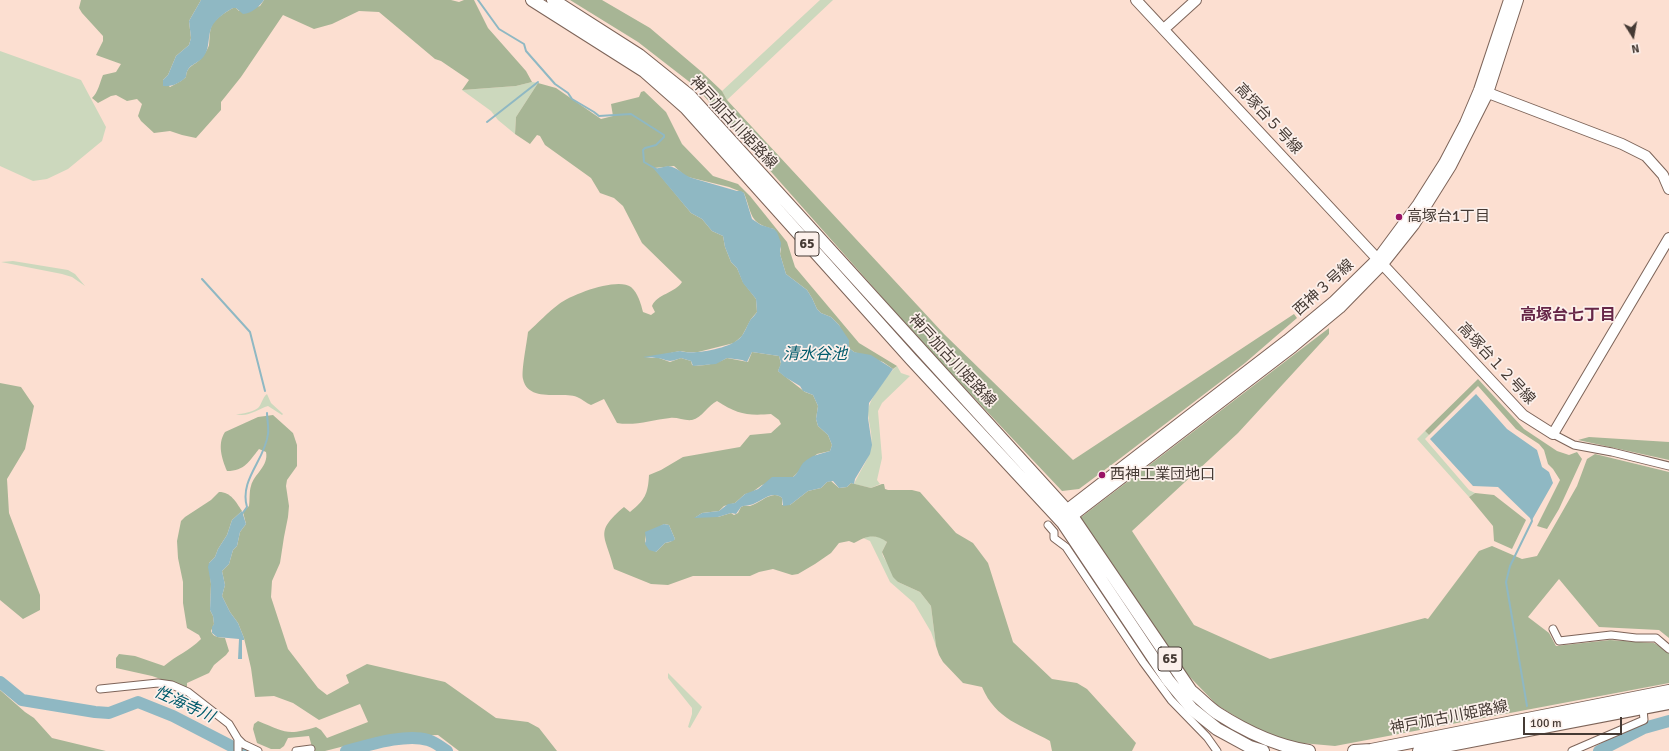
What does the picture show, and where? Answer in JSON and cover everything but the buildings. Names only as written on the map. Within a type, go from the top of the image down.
[{"type":"main road","name":"神戸加古川姫路線","points":[[532,0],[644,71],[686,108],[911,359],[1065,517],[1168,680],[1192,709],[1217,729],[1250,747],[1263,751]]},
{"type":"main road","name":"神戸加古川姫路線","points":[[553,0],[640,55],[690,96],[1065,517],[1191,691],[1217,713],[1255,734],[1289,748],[1309,751]]},
{"type":"main road","name":"神戸加古川姫路線","points":[[1354,751],[1371,750],[1669,692]]},
{"type":"main road","name":"神戸加古川姫路線","points":[[1419,751],[1669,703]]},
{"type":"street","name":"高塚台５号線","points":[[1136,0],[1380,261]]},
{"type":"street","points":[[1164,29],[1196,0]]},
{"type":"street","name":"西神３号線","points":[[1484,91],[1509,0]]},
{"type":"street","name":"西神３号線","points":[[1065,517],[1293,347],[1340,308],[1380,261],[1444,163],[1465,122],[1484,91],[1518,0]]},
{"type":"street","points":[[1484,91],[1622,144],[1646,156],[1664,175],[1669,189]]},
{"type":"street","points":[[1669,238],[1553,434],[1574,445],[1612,452],[1669,466]]},
{"type":"street","name":"高塚台１２号線","points":[[1380,261],[1523,415],[1553,434]]},
{"type":"street","points":[[1065,517],[1054,532],[1054,538],[1066,547],[1143,662],[1171,700],[1207,737],[1217,751]]},
{"type":"street","points":[[1048,525],[1054,532]]},
{"type":"street","points":[[1553,629],[1559,641],[1611,635],[1636,638],[1656,638],[1669,649]]},
{"type":"street","points":[[100,689],[158,683],[172,685],[188,692],[229,724],[238,739],[243,744],[258,751]]},
{"type":"street","points":[[1576,750],[1644,720],[1643,709]]},
{"type":"street","points":[[238,739],[238,751]]},
{"type":"street","points":[[296,751],[311,749]]},
{"type":"green space","points":[[81,0],[201,0],[189,21],[191,38],[189,45],[176,56],[168,75],[163,80],[170,87],[186,77],[190,67],[199,61],[209,45],[210,31],[213,23],[233,8],[236,8],[239,11],[260,6],[264,0],[451,0],[459,2],[464,0],[474,0],[488,28],[526,71],[532,82],[516,86],[462,90],[469,80],[441,61],[435,59],[379,12],[359,11],[332,24],[314,29],[283,15],[241,77],[221,102],[221,110],[196,138],[170,131],[154,133],[141,121],[138,116],[142,104],[137,99],[127,101],[116,95],[98,103],[92,98],[103,75],[116,72],[121,64],[96,55],[103,41],[103,36],[82,13],[79,8]]},
{"type":"green space","points":[[570,0],[602,0],[650,28],[703,73],[722,91],[727,100],[944,334],[1073,460],[1294,314],[1297,318],[1245,363],[1079,489],[1062,491],[928,349],[696,87],[638,42]]},
{"type":"green space","points":[[820,0],[833,0],[727,100],[722,91]]},
{"type":"green space","points":[[0,51],[81,80],[106,127],[102,141],[68,169],[47,179],[33,181],[0,166]]},
{"type":"green space","points":[[532,82],[538,83],[516,117],[515,134],[498,120],[491,111],[462,90],[516,86]]},
{"type":"green space","points":[[538,83],[556,88],[601,119],[613,116],[611,104],[639,97],[641,92],[644,91],[666,112],[682,144],[713,176],[738,184],[750,196],[787,242],[795,267],[859,343],[897,366],[893,369],[883,362],[854,352],[849,348],[839,325],[831,317],[821,313],[817,309],[807,290],[786,274],[780,254],[781,249],[774,229],[766,227],[756,221],[750,212],[744,193],[729,187],[685,176],[674,166],[654,168],[691,213],[702,219],[712,231],[723,236],[725,247],[731,262],[737,268],[743,282],[756,299],[757,312],[751,319],[742,336],[734,343],[698,352],[680,351],[646,358],[659,358],[670,362],[681,358],[691,361],[692,365],[706,365],[727,358],[748,362],[752,352],[779,356],[781,364],[778,371],[805,392],[813,395],[818,406],[816,419],[818,426],[828,435],[832,445],[830,451],[817,454],[793,477],[762,485],[751,493],[745,494],[735,503],[724,506],[719,511],[702,513],[696,517],[718,517],[731,513],[734,515],[738,513],[742,506],[750,506],[774,495],[782,498],[782,505],[790,505],[808,491],[821,488],[827,482],[831,481],[839,488],[847,487],[851,483],[871,488],[884,484],[885,489],[888,490],[912,490],[920,492],[956,533],[973,543],[988,563],[1013,642],[1052,679],[1077,683],[1087,689],[1136,743],[1132,751],[1052,751],[1050,741],[1020,726],[1002,714],[988,698],[982,687],[963,683],[943,662],[939,655],[936,646],[931,606],[920,592],[898,582],[893,577],[882,552],[887,542],[878,537],[870,536],[854,543],[849,541],[839,543],[831,553],[815,564],[798,574],[792,575],[773,569],[759,572],[750,576],[693,576],[668,585],[651,584],[614,569],[605,541],[605,529],[614,516],[624,507],[630,512],[639,504],[647,492],[649,475],[683,457],[740,447],[750,435],[771,433],[781,424],[779,420],[771,414],[755,415],[742,413],[730,409],[717,401],[699,417],[692,420],[673,418],[637,423],[617,423],[604,399],[591,405],[571,395],[538,394],[531,391],[526,386],[523,379],[523,363],[528,332],[565,300],[606,285],[625,284],[636,292],[643,312],[651,315],[655,312],[652,306],[654,302],[675,289],[682,282],[642,243],[623,206],[614,198],[600,193],[591,178],[545,145],[540,136],[537,135],[530,144],[515,134],[516,117]],"holes":[[[664,524],[669,525],[675,539],[665,543],[656,552],[645,542],[646,535]]]},
{"type":"green space","points":[[13,261],[68,270],[75,274],[85,286],[72,277],[62,274],[1,262]]},
{"type":"green space","points":[[1329,328],[1329,334],[1238,433],[1132,531],[1194,625],[1270,659],[1425,618],[1428,619],[1479,551],[1492,546],[1522,559],[1537,556],[1577,486],[1587,459],[1595,454],[1669,472],[1669,638],[1659,630],[1599,627],[1559,579],[1528,617],[1549,633],[1556,646],[1610,640],[1654,643],[1669,652],[1669,683],[1335,746],[1290,742],[1251,726],[1217,705],[1186,673],[1080,518]]},
{"type":"green space","points":[[897,366],[901,373],[910,376],[882,403],[878,411],[882,458],[877,480],[880,484],[871,488],[854,484],[870,450],[871,437],[868,415],[869,406],[889,374]]},
{"type":"green space","points":[[1478,379],[1524,429],[1557,451],[1569,455],[1577,452],[1582,459],[1559,509],[1547,529],[1537,526],[1560,480],[1548,464],[1544,450],[1539,444],[1516,429],[1478,386],[1429,435],[1425,431]]},
{"type":"green space","points":[[0,383],[21,387],[34,406],[25,449],[7,479],[9,513],[40,595],[40,610],[23,619],[0,600]]},
{"type":"green space","points":[[267,394],[271,403],[283,414],[282,415],[268,406],[244,415],[236,414],[253,411],[258,408]]},
{"type":"green space","points":[[273,415],[293,433],[297,445],[297,466],[287,480],[286,486],[289,506],[288,517],[280,563],[272,581],[271,597],[288,649],[318,688],[327,695],[349,683],[346,675],[367,664],[445,682],[496,718],[528,722],[539,728],[557,751],[459,751],[438,735],[384,736],[325,751],[313,751],[309,736],[288,738],[284,746],[280,749],[271,749],[257,743],[253,729],[254,724],[258,721],[286,732],[306,730],[316,727],[321,730],[327,738],[368,722],[360,704],[319,720],[293,703],[274,696],[255,697],[251,668],[244,638],[238,623],[230,612],[222,596],[225,585],[222,571],[229,564],[233,550],[237,546],[240,532],[246,524],[243,512],[249,506],[251,486],[265,462],[266,452],[259,449],[242,467],[233,471],[227,471],[221,452],[221,441],[225,432],[258,417]]},
{"type":"green space","points":[[1425,431],[1429,435],[1425,439],[1469,490],[1475,493],[1469,497],[1417,439]]},
{"type":"green space","points":[[1589,437],[1669,442],[1669,460],[1578,440]]},
{"type":"green space","points":[[219,492],[223,492],[230,496],[242,511],[232,520],[227,535],[215,557],[209,563],[211,584],[210,610],[213,616],[214,624],[211,631],[215,636],[225,638],[229,651],[214,665],[209,673],[187,683],[187,688],[152,676],[116,668],[116,658],[119,654],[135,656],[164,666],[201,639],[199,635],[187,628],[183,603],[183,582],[178,558],[177,541],[181,521],[211,500]]},
{"type":"green space","points":[[1475,493],[1494,495],[1526,520],[1512,549],[1494,541],[1493,526],[1469,497]]},
{"type":"green space","points":[[871,536],[880,537],[887,542],[882,552],[883,556],[898,582],[920,592],[931,606],[936,646],[931,632],[914,603],[890,582],[870,541],[863,538]]},
{"type":"green space","points":[[668,673],[702,707],[690,728],[688,727],[692,714],[692,708],[668,678]]},
{"type":"green space","points":[[0,690],[34,718],[52,738],[106,751],[0,751]]},
{"type":"water","points":[[201,0],[264,0],[252,11],[243,14],[236,8],[226,12],[213,24],[209,35],[208,48],[202,59],[188,69],[186,77],[181,81],[173,85],[163,86],[163,80],[168,75],[176,56],[189,45],[191,38],[189,21]]},
{"type":"water","name":"清水谷池","points":[[668,166],[675,168],[692,178],[744,193],[752,219],[761,225],[774,229],[777,232],[781,243],[780,254],[786,274],[807,290],[817,309],[821,313],[831,317],[839,325],[849,340],[849,348],[854,352],[871,355],[893,369],[869,403],[868,418],[872,445],[870,454],[855,479],[854,484],[851,483],[847,487],[839,488],[833,481],[827,482],[821,488],[808,491],[790,505],[783,506],[782,498],[774,495],[766,497],[754,504],[742,506],[736,514],[731,513],[718,517],[694,518],[702,513],[719,511],[728,504],[735,503],[745,494],[758,489],[772,477],[793,477],[803,463],[816,455],[830,451],[832,445],[828,435],[818,426],[816,419],[818,406],[813,395],[803,391],[800,386],[778,371],[781,363],[779,356],[752,352],[747,362],[727,358],[716,364],[693,366],[691,361],[681,358],[670,361],[643,357],[680,351],[702,352],[728,345],[740,338],[757,312],[756,299],[743,283],[737,268],[731,262],[725,247],[723,236],[712,231],[702,219],[691,213],[654,169]]},
{"type":"water","points":[[1476,394],[1507,429],[1537,450],[1542,467],[1549,472],[1553,483],[1532,520],[1498,487],[1473,486],[1430,439]]},
{"type":"water","points":[[242,511],[246,524],[240,532],[237,546],[233,550],[229,564],[222,571],[225,585],[222,596],[230,612],[238,623],[244,638],[244,640],[242,640],[242,659],[238,659],[239,639],[217,637],[212,633],[212,627],[214,624],[213,616],[210,610],[211,584],[208,567],[227,535],[232,520]]},
{"type":"water","points":[[664,524],[669,525],[675,539],[665,543],[656,552],[649,550],[645,544],[645,532]]},
{"type":"waterway","points":[[478,0],[499,29],[524,44],[526,51],[555,84],[568,93],[572,99],[599,116],[631,114],[664,135],[664,137],[656,145],[643,150],[644,162],[656,169]]},
{"type":"waterway","points":[[487,122],[538,82]]},
{"type":"waterway","points":[[202,279],[250,332],[265,391]]},
{"type":"waterway","points":[[242,514],[247,507],[245,497],[249,479],[266,443],[268,431],[267,413]]},
{"type":"waterway","points":[[1527,706],[1506,582],[1510,566],[1532,521],[1531,517]]},
{"type":"waterway","name":"性海寺川","points":[[0,682],[22,700],[95,712],[109,713],[138,702],[173,716],[241,751]]},
{"type":"waterway","name":"性海寺川","points":[[1599,751],[1644,728],[1669,721]]},
{"type":"waterway","name":"性海寺川","points":[[346,751],[376,743],[409,738],[419,738],[431,741],[447,751]]},
{"type":"place","name":"高塚台1丁目","points":[[1399,217]]},
{"type":"place","name":"西神工業団地口","points":[[1102,475]]},
{"type":"district","name":"高塚台七丁目","points":[[1568,316]]}]
